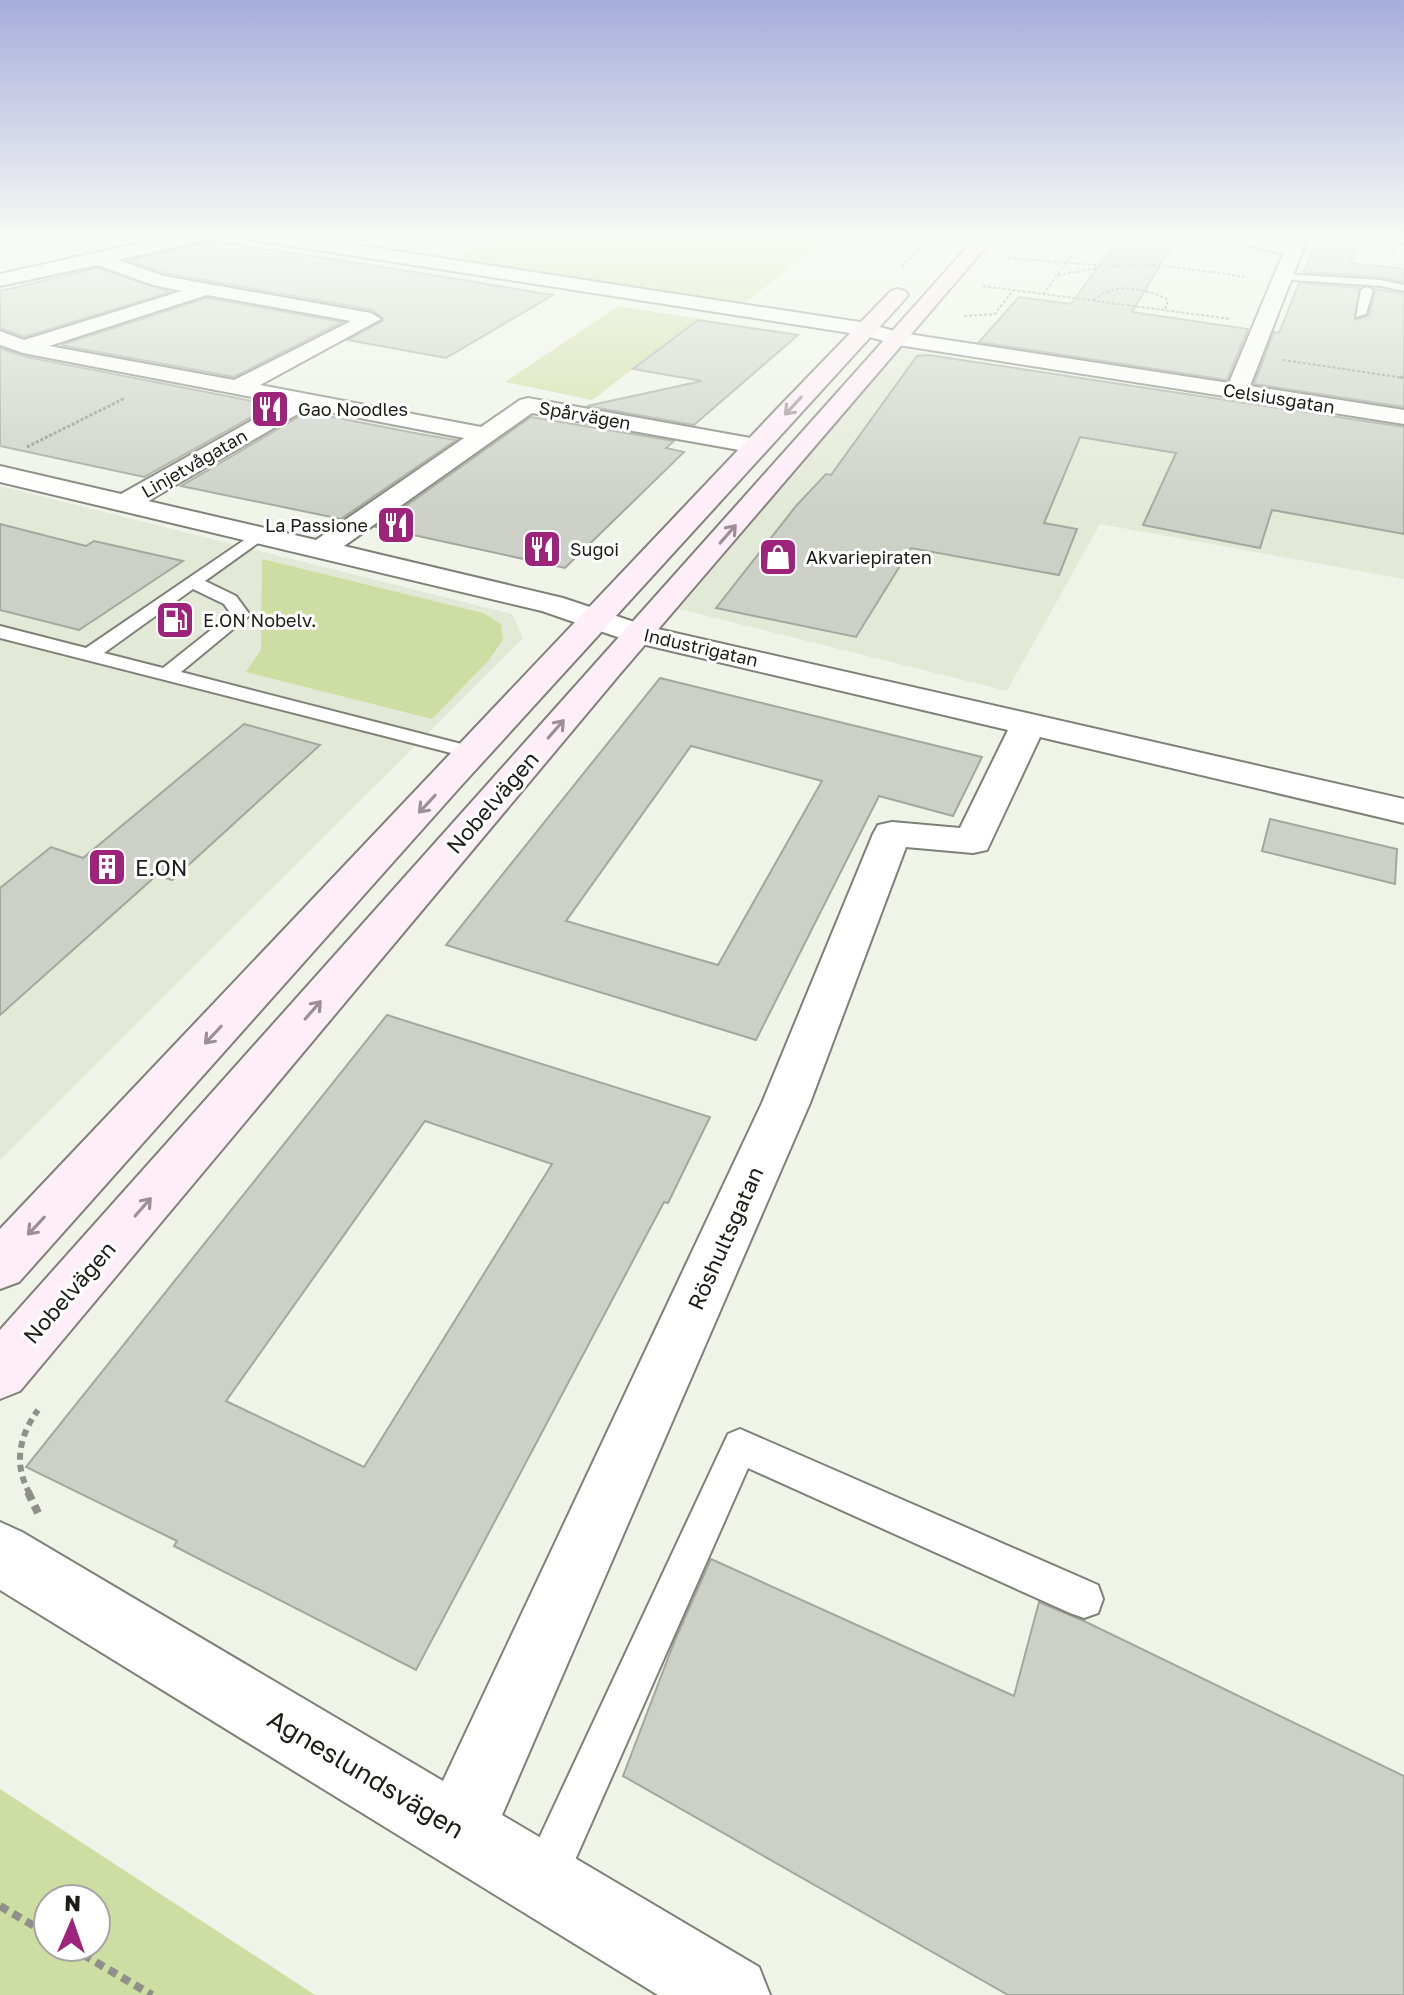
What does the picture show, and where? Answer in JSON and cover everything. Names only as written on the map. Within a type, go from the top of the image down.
[{"type":"main road","name":"Nobelvägen","points":[[0,1372],[640,634],[885,328]]},
{"type":"main road","name":"Nobelvägen","points":[[0,1265],[756,446],[889,328]]},
{"type":"street","points":[[0,355],[83,328]]},
{"type":"street","points":[[237,388],[353,328]]},
{"type":"street","name":"Celsiusgatan","points":[[844,328],[1404,417]]},
{"type":"street","points":[[1237,391],[1262,328]]},
{"type":"street","points":[[0,337],[23,347],[485,435]]},
{"type":"street","name":"Linjetvågatan","points":[[125,503],[304,401]]},
{"type":"street","name":"Spårvägen","points":[[322,549],[528,405],[756,446]]},
{"type":"street","name":"Industrigatan","points":[[7,463],[125,503],[552,604],[640,634],[1404,811]]},
{"type":"street","name":"Röshultsgatan","points":[[458,1830],[786,1103],[892,834],[973,841],[1029,723]]},
{"type":"street","name":"Agneslundsvägen","points":[[1,1555],[731,1995]]},
{"type":"lane","points":[[89,655],[259,535]]},
{"type":"lane","points":[[167,674],[241,615],[230,600],[192,582]]},
{"type":"lane","points":[[0,632],[474,753]]},
{"type":"lane","points":[[543,1881],[740,1446],[1084,1599]]},
{"type":"path","points":[[1251,355],[1404,378]]},
{"type":"path","points":[[7,463],[170,375]]},
{"type":"path","points":[[1,1555],[39,1511],[23,1481],[18,1450],[27,1423],[47,1398]]},
{"type":"path","points":[[0,1906],[32,1925]]},
{"type":"path","points":[[97,1963],[152,1995]]},
{"type":"shaded area","points":[[900,349],[1404,427],[1404,579],[1100,524],[1007,691],[679,609]]},
{"type":"shaded area","points":[[0,486],[512,614],[523,638],[0,1160]]},
{"type":"green space","points":[[585,328],[687,328],[592,400],[505,382]]},
{"type":"green space","points":[[262,559],[483,613],[501,624],[503,640],[489,660],[432,719],[246,672],[261,650]]},
{"type":"green space","points":[[0,1789],[315,1995],[0,1995]]},
{"type":"building","points":[[0,328],[53,328],[24,337]]},
{"type":"building","points":[[113,328],[330,328],[234,377],[61,345]]},
{"type":"building","points":[[369,328],[497,328],[446,358],[348,340]]},
{"type":"building","points":[[687,328],[752,328],[798,335],[694,425],[587,406],[702,381],[633,369]]},
{"type":"building","points":[[991,328],[1248,329],[1227,380],[979,342]]},
{"type":"building","points":[[1281,328],[1404,328],[1404,407],[1254,384],[1274,332],[1279,333]]},
{"type":"building","points":[[0,348],[22,356],[273,405],[144,477],[0,446]]},
{"type":"building","points":[[928,355],[1404,427],[1404,534],[1272,510],[1260,548],[1143,525],[1176,453],[1080,437],[1044,523],[1077,529],[1059,575],[911,548],[856,637],[716,608],[796,506],[826,474],[831,475],[917,356]]},
{"type":"building","points":[[307,412],[456,440],[341,519],[181,486]]},
{"type":"building","points":[[531,417],[674,441],[666,448],[684,452],[565,568],[376,527]]},
{"type":"building","points":[[0,524],[86,546],[94,541],[183,561],[79,630],[0,610]]},
{"type":"building","points":[[660,678],[982,757],[953,816],[879,796],[756,1040],[446,945]],"holes":[[[691,746],[822,781],[718,965],[566,921]]]},
{"type":"building","name":"E.ON","points":[[244,724],[320,745],[172,880],[157,875],[0,1015],[0,888],[51,847],[83,858]]},
{"type":"building","points":[[1270,819],[1397,849],[1395,884],[1262,851]]},
{"type":"building","points":[[387,1015],[710,1117],[668,1203],[664,1202],[416,1670],[174,1546],[177,1541],[26,1467]],"holes":[[[425,1121],[552,1164],[364,1467],[226,1401]]]},
{"type":"building","points":[[711,1559],[1014,1696],[1039,1602],[1404,1776],[1404,1995],[1008,1995],[623,1776],[675,1640]]},
{"type":"place","name":"Gao Noodles","points":[[270,409]]},
{"type":"place","name":"La Passione","points":[[396,525]]},
{"type":"place","name":"Sugoi","points":[[542,549]]},
{"type":"place","name":"Akvariepiraten","points":[[778,557]]},
{"type":"place","name":"E.ON Nobelv.","points":[[175,620]]},
{"type":"place","name":"E.ON","points":[[107,867]]}]
